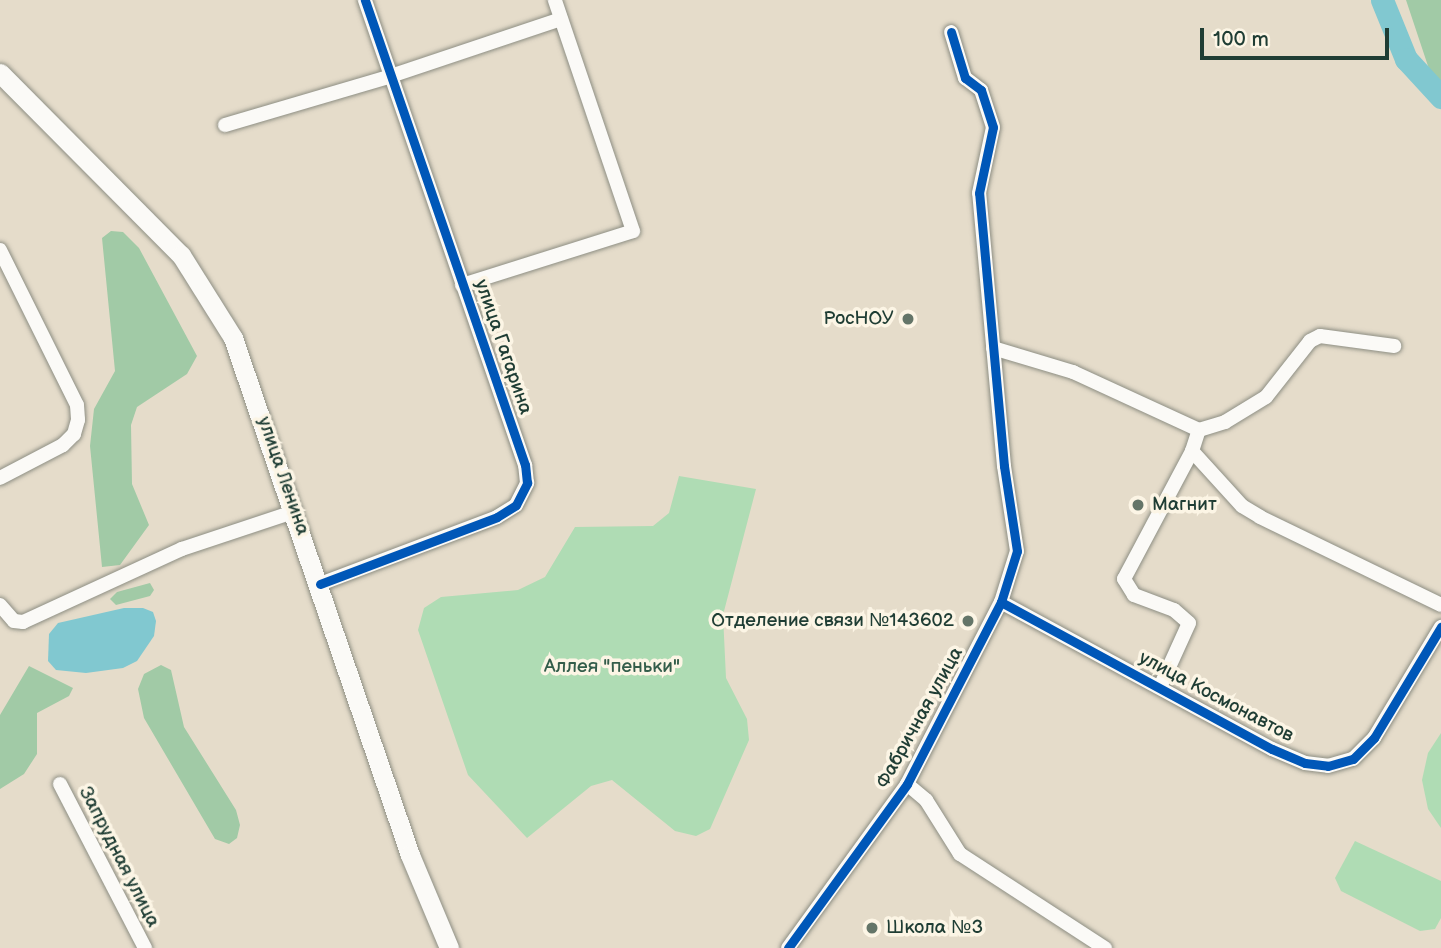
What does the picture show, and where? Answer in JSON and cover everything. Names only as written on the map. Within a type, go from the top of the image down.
[{"type":"main road","name":"улица Ленина","points":[[0,73],[148,219],[208,293],[233,338],[296,511],[410,855],[449,948]]},
{"type":"street","name":"улица Гагарина","points":[[320,584],[497,517],[516,505],[524,493],[525,464],[365,0]]},
{"type":"street","points":[[462,285],[633,230],[555,0]]},
{"type":"street","points":[[225,125],[391,76],[561,19]]},
{"type":"street","name":"Фабричная улица","points":[[788,948],[907,784],[1001,602],[1017,551],[993,348],[979,193],[993,127],[981,90],[965,78],[951,32]]},
{"type":"street","points":[[0,250],[77,405],[78,420],[74,434],[63,445],[0,478]]},
{"type":"street","points":[[993,348],[1073,372],[1199,430],[1224,422],[1266,397],[1310,341],[1320,336],[1394,346]]},
{"type":"street","points":[[1160,688],[1189,623],[1174,610],[1134,595],[1124,579],[1192,451],[1199,430]]},
{"type":"street","points":[[1192,451],[1242,506],[1441,605]]},
{"type":"street","points":[[0,606],[14,621],[23,622],[121,580],[182,549],[296,511]]},
{"type":"street","name":"улица Космонавтов","points":[[1001,602],[1272,749],[1305,763],[1328,766],[1353,759],[1374,738],[1441,627]]},
{"type":"street","name":"Запрудная улица","points":[[60,784],[145,948]]},
{"type":"street","points":[[907,784],[926,800],[960,854],[1105,948]]},
{"type":"green space","points":[[1406,0],[1441,0],[1441,84],[1429,69]]},
{"type":"green space","points":[[111,231],[123,232],[139,248],[197,356],[187,374],[137,407],[131,425],[132,484],[149,525],[120,565],[102,567],[90,446],[94,409],[115,371],[102,238]]},
{"type":"green space","name":"Аллея \"пеньки\"","points":[[679,476],[756,489],[723,615],[726,678],[747,719],[749,740],[710,829],[696,836],[675,831],[612,780],[591,786],[527,838],[468,775],[418,630],[424,608],[441,597],[518,590],[545,577],[575,527],[653,526],[669,513]]},
{"type":"green space","points":[[150,583],[154,590],[150,596],[116,605],[110,599],[117,592]]},
{"type":"green space","points":[[161,665],[171,670],[184,727],[236,810],[240,825],[237,838],[229,844],[215,839],[144,718],[138,689],[144,674]]},
{"type":"green space","points":[[29,666],[73,688],[69,696],[37,713],[37,754],[24,774],[0,789],[0,715]]},
{"type":"green space","points":[[1441,733],[1441,828],[1428,809],[1422,780],[1428,753]]},
{"type":"green space","points":[[1355,841],[1441,881],[1441,918],[1435,929],[1420,931],[1341,891],[1335,878]]},
{"type":"water","points":[[124,608],[143,608],[153,612],[156,621],[154,636],[137,661],[123,668],[86,673],[56,670],[48,661],[49,634],[58,623]]},
{"type":"waterway","points":[[1382,0],[1406,59],[1441,97]]},
{"type":"cycle path","points":[[320,584],[497,517],[516,505],[527,483],[525,465],[365,0]]},
{"type":"cycle path","points":[[788,948],[907,784],[1001,602],[1017,551],[1004,466],[979,193],[993,127],[981,90],[965,78],[951,32]]},
{"type":"cycle path","points":[[1001,602],[1272,749],[1305,763],[1328,766],[1353,759],[1374,738],[1441,627]]},
{"type":"place","name":"РосНОУ","points":[[908,319]]},
{"type":"place","name":"Магнит","points":[[1138,505]]},
{"type":"place","name":"Отделение связи №143602","points":[[968,621]]},
{"type":"place","name":"Школа №3","points":[[872,928]]}]
